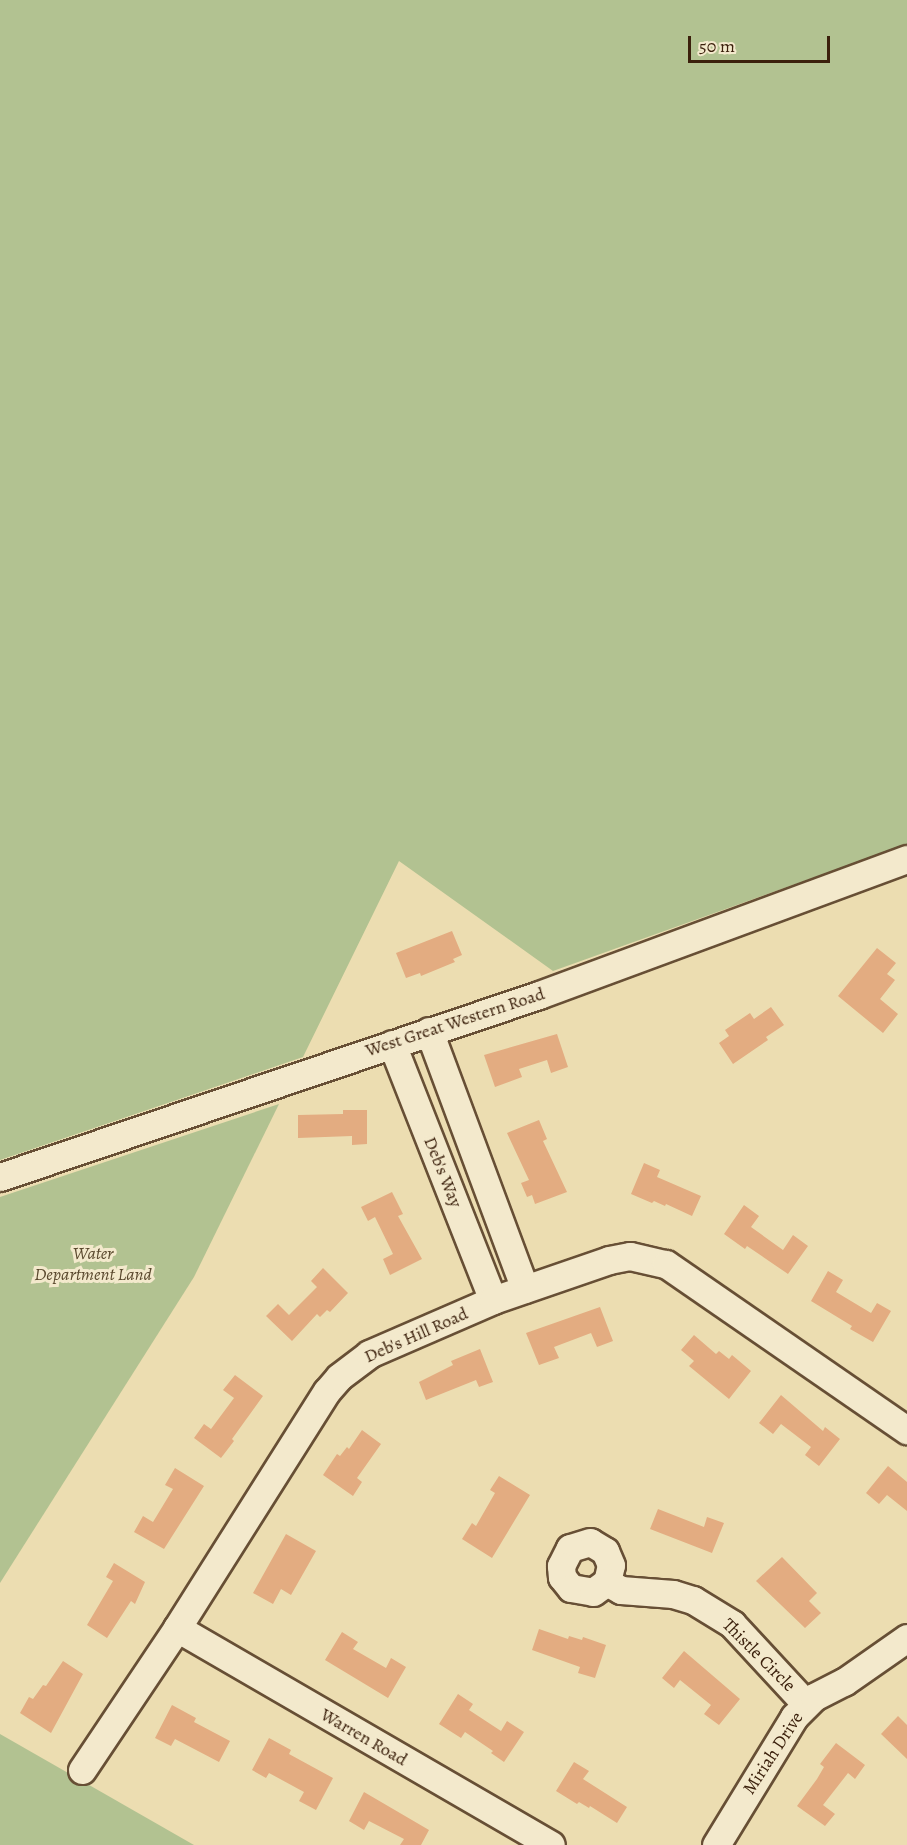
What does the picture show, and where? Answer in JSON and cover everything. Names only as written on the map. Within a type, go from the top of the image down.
[{"type":"street","name":"West Great Western Road","points":[[0,1177],[392,1044],[757,916],[907,859]]},
{"type":"street","name":"Deb's Way","points":[[429,1031],[525,1289]]},
{"type":"street","name":"Deb's Way","points":[[392,1044],[493,1300]]},
{"type":"street","name":"Deb's Hill Road","points":[[82,1770],[177,1628],[327,1391],[339,1377],[369,1354],[493,1300],[609,1260],[630,1256],[666,1264],[907,1430]]},
{"type":"street","name":"Thistle Circle","points":[[607,1582],[621,1590],[683,1597],[721,1616],[751,1643],[806,1704]]},
{"type":"street","name":"Warren Road","points":[[177,1628],[551,1845]]},
{"type":"street","name":"Miriah Drive","points":[[716,1845],[783,1732],[806,1704],[844,1682],[907,1638]]},
{"type":"green space","points":[[0,0],[907,0],[907,844],[553,971],[399,861],[303,1057],[0,1160]]},
{"type":"green space","name":"Water Department Land","points":[[279,1104],[194,1277],[0,1583],[0,1197]]},
{"type":"green space","points":[[0,1734],[194,1845],[0,1845]]},
{"type":"building","points":[[452,931],[462,955],[453,959],[455,962],[421,976],[420,973],[406,978],[396,953]]},
{"type":"building","points":[[877,948],[896,963],[887,974],[895,980],[880,999],[898,1014],[883,1033],[838,996]]},
{"type":"building","points":[[771,1007],[784,1025],[766,1037],[768,1040],[733,1064],[719,1043],[729,1036],[725,1030],[750,1013],[754,1019]]},
{"type":"building","points":[[557,1034],[568,1067],[551,1073],[547,1060],[519,1069],[522,1077],[495,1087],[484,1055]]},
{"type":"building","points":[[343,1110],[367,1110],[367,1144],[352,1145],[352,1136],[298,1138],[298,1115],[343,1114]]},
{"type":"building","points":[[539,1120],[547,1139],[543,1141],[567,1192],[535,1204],[532,1195],[527,1197],[521,1183],[529,1180],[507,1133]]},
{"type":"building","points":[[644,1163],[660,1170],[657,1177],[701,1196],[692,1216],[666,1204],[665,1206],[654,1201],[652,1203],[631,1194]]},
{"type":"building","points":[[392,1192],[403,1214],[398,1216],[422,1259],[390,1275],[383,1259],[393,1254],[375,1217],[368,1221],[361,1207]]},
{"type":"building","points":[[744,1205],[759,1216],[751,1227],[783,1250],[793,1235],[808,1246],[788,1274],[747,1246],[745,1249],[724,1234]]},
{"type":"building","points":[[323,1268],[348,1293],[330,1312],[327,1310],[320,1317],[317,1314],[292,1341],[266,1316],[278,1304],[289,1315],[317,1287],[311,1281]]},
{"type":"building","points":[[828,1271],[843,1280],[836,1292],[871,1313],[877,1303],[891,1311],[873,1342],[850,1329],[852,1326],[811,1301]]},
{"type":"building","points":[[600,1307],[613,1341],[597,1347],[591,1333],[554,1347],[559,1358],[539,1365],[526,1333]]},
{"type":"building","points":[[694,1335],[716,1354],[719,1351],[729,1359],[732,1355],[751,1371],[729,1399],[689,1366],[694,1361],[681,1350]]},
{"type":"building","points":[[480,1349],[493,1382],[479,1387],[476,1380],[426,1400],[419,1382],[453,1365],[451,1361]]},
{"type":"building","points":[[235,1375],[263,1396],[221,1458],[194,1438],[204,1424],[211,1429],[234,1398],[223,1390]]},
{"type":"building","points":[[781,1395],[823,1431],[825,1427],[840,1439],[819,1466],[805,1455],[811,1447],[781,1424],[773,1434],[759,1423]]},
{"type":"building","points":[[362,1430],[381,1444],[357,1478],[362,1482],[353,1496],[323,1475],[337,1454],[340,1456],[347,1447],[349,1449]]},
{"type":"building","points":[[888,1466],[907,1482],[907,1511],[887,1495],[879,1504],[866,1493]]},
{"type":"building","points":[[175,1468],[204,1486],[164,1549],[134,1532],[143,1516],[153,1522],[173,1489],[165,1485]]},
{"type":"building","points":[[499,1476],[530,1495],[492,1558],[462,1539],[472,1523],[476,1526],[495,1493],[490,1490]]},
{"type":"building","points":[[658,1509],[704,1527],[707,1517],[724,1523],[712,1553],[650,1529]]},
{"type":"building","points":[[286,1534],[316,1551],[291,1595],[281,1589],[273,1604],[253,1593]]},
{"type":"building","points":[[782,1557],[817,1593],[809,1601],[821,1613],[805,1628],[756,1581]]},
{"type":"building","points":[[114,1563],[145,1582],[135,1604],[131,1601],[107,1638],[87,1625],[113,1581],[106,1577]]},
{"type":"building","points":[[539,1629],[568,1639],[569,1636],[582,1640],[583,1637],[606,1645],[595,1678],[578,1673],[580,1667],[532,1650]]},
{"type":"building","points":[[342,1632],[358,1642],[353,1649],[386,1668],[391,1658],[406,1667],[388,1698],[325,1660]]},
{"type":"building","points":[[684,1651],[740,1699],[719,1725],[704,1714],[711,1705],[680,1680],[674,1688],[662,1678]]},
{"type":"building","points":[[63,1661],[83,1674],[51,1733],[20,1713],[29,1697],[33,1699],[43,1685],[46,1686]]},
{"type":"building","points":[[458,1694],[473,1704],[469,1710],[501,1731],[507,1721],[524,1732],[504,1762],[491,1753],[493,1751],[465,1732],[461,1738],[439,1724]]},
{"type":"building","points":[[172,1705],[196,1718],[194,1722],[230,1741],[219,1762],[175,1739],[171,1746],[155,1738]]},
{"type":"building","points":[[898,1716],[907,1725],[907,1759],[881,1734]]},
{"type":"building","points":[[269,1738],[291,1750],[289,1754],[333,1778],[316,1810],[299,1801],[304,1792],[269,1773],[266,1778],[252,1770]]},
{"type":"building","points":[[836,1743],[865,1765],[855,1779],[848,1773],[823,1805],[835,1814],[825,1826],[797,1806],[817,1779],[824,1767],[820,1764]]},
{"type":"building","points":[[574,1762],[589,1771],[583,1779],[627,1807],[617,1823],[590,1806],[589,1808],[579,1802],[577,1804],[556,1791]]},
{"type":"building","points":[[364,1792],[429,1830],[421,1845],[400,1845],[404,1839],[369,1821],[364,1830],[349,1821]]}]
